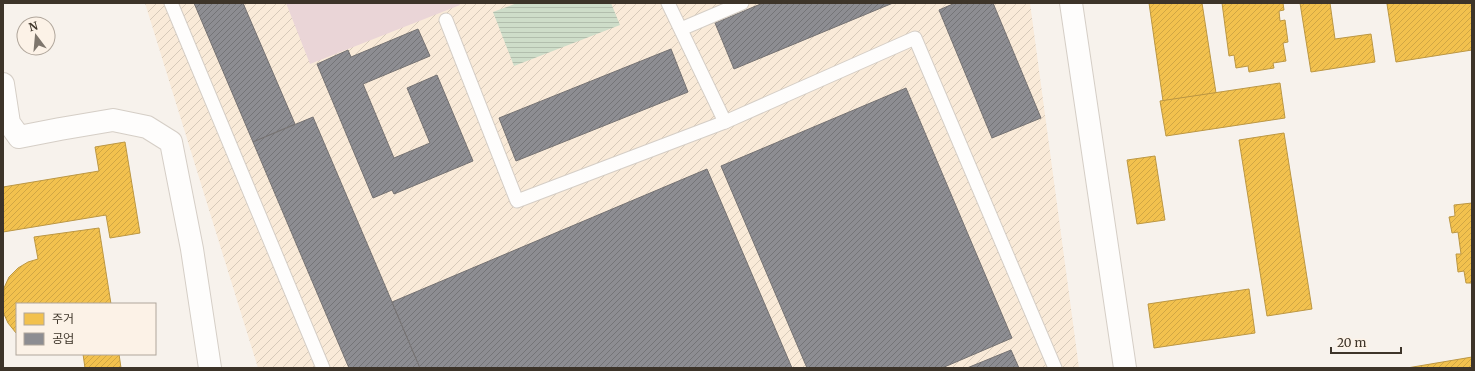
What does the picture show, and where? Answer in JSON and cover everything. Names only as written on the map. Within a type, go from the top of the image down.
[{"type":"street","points":[[1071,3],[1125,368]]},
{"type":"street","points":[[3,84],[9,123],[20,137],[113,120],[147,127],[171,142],[192,248],[210,368]]},
{"type":"lane","points":[[171,3],[323,368]]},
{"type":"lane","points":[[668,3],[725,122]]},
{"type":"lane","points":[[681,29],[742,3]]},
{"type":"lane","points":[[446,20],[517,201],[725,122],[916,38],[1055,368]]},
{"type":"shaded area","points":[[145,3],[1030,3],[1079,368],[258,368]]},
{"type":"shaded area","points":[[286,3],[459,3],[460,5],[310,64]]},
{"type":"shaded area","points":[[517,3],[611,3],[620,25],[514,66],[493,12]]},
{"type":"building: 주거","points":[[1149,3],[1202,3],[1216,93],[1163,101]]},
{"type":"building: 주거","points":[[1222,3],[1283,3],[1284,10],[1279,11],[1280,21],[1285,20],[1288,42],[1283,43],[1286,61],[1273,63],[1274,68],[1249,72],[1248,66],[1236,68],[1234,55],[1229,56]]},
{"type":"building: 주거","points":[[1300,3],[1330,3],[1335,39],[1371,34],[1375,62],[1311,72]]},
{"type":"building: 주거","points":[[1472,3],[1472,50],[1396,62],[1387,4]]},
{"type":"building: 주거","points":[[1280,83],[1285,118],[1166,136],[1160,101]]},
{"type":"building: 주거","points":[[1284,133],[1312,309],[1267,316],[1239,140]]},
{"type":"building: 주거","points":[[125,142],[140,233],[110,238],[106,215],[3,232],[3,187],[99,171],[95,147]]},
{"type":"building: 주거","points":[[1155,156],[1165,220],[1137,224],[1127,160]]},
{"type":"building: 주거","points":[[1472,203],[1472,283],[1466,283],[1464,271],[1458,272],[1456,254],[1461,254],[1458,232],[1452,233],[1449,217],[1455,216],[1454,205]]},
{"type":"building: 주거","points":[[99,228],[111,303],[16,303],[16,333],[8,323],[3,312],[4,288],[9,277],[18,268],[28,262],[38,259],[34,237]]},
{"type":"building: 주거","points":[[1249,289],[1255,333],[1154,348],[1148,304]]},
{"type":"building: 주거","points":[[83,355],[119,355],[121,368],[85,368]]},
{"type":"building: 주거","points":[[1472,357],[1472,368],[1407,368]]},
{"type":"building: 공업","points":[[194,3],[243,3],[295,124],[253,142]]},
{"type":"building: 공업","points":[[763,3],[893,3],[734,69],[715,23]]},
{"type":"building: 공업","points":[[955,3],[993,3],[1041,118],[992,138],[939,10]]},
{"type":"building: 공업","points":[[418,29],[430,56],[363,84],[394,158],[430,143],[407,88],[437,75],[473,161],[394,194],[392,190],[373,198],[317,64],[348,50],[351,57]]},
{"type":"building: 공업","points":[[671,49],[688,92],[516,161],[499,118]]},
{"type":"building: 공업","points":[[906,88],[1012,338],[942,368],[807,368],[721,166]]},
{"type":"building: 공업","points":[[313,117],[420,368],[349,368],[253,142]]},
{"type":"building: 공업","points":[[707,169],[792,368],[420,368],[392,302]]},
{"type":"building: 공업","points":[[1011,350],[1019,368],[967,368]]}]
